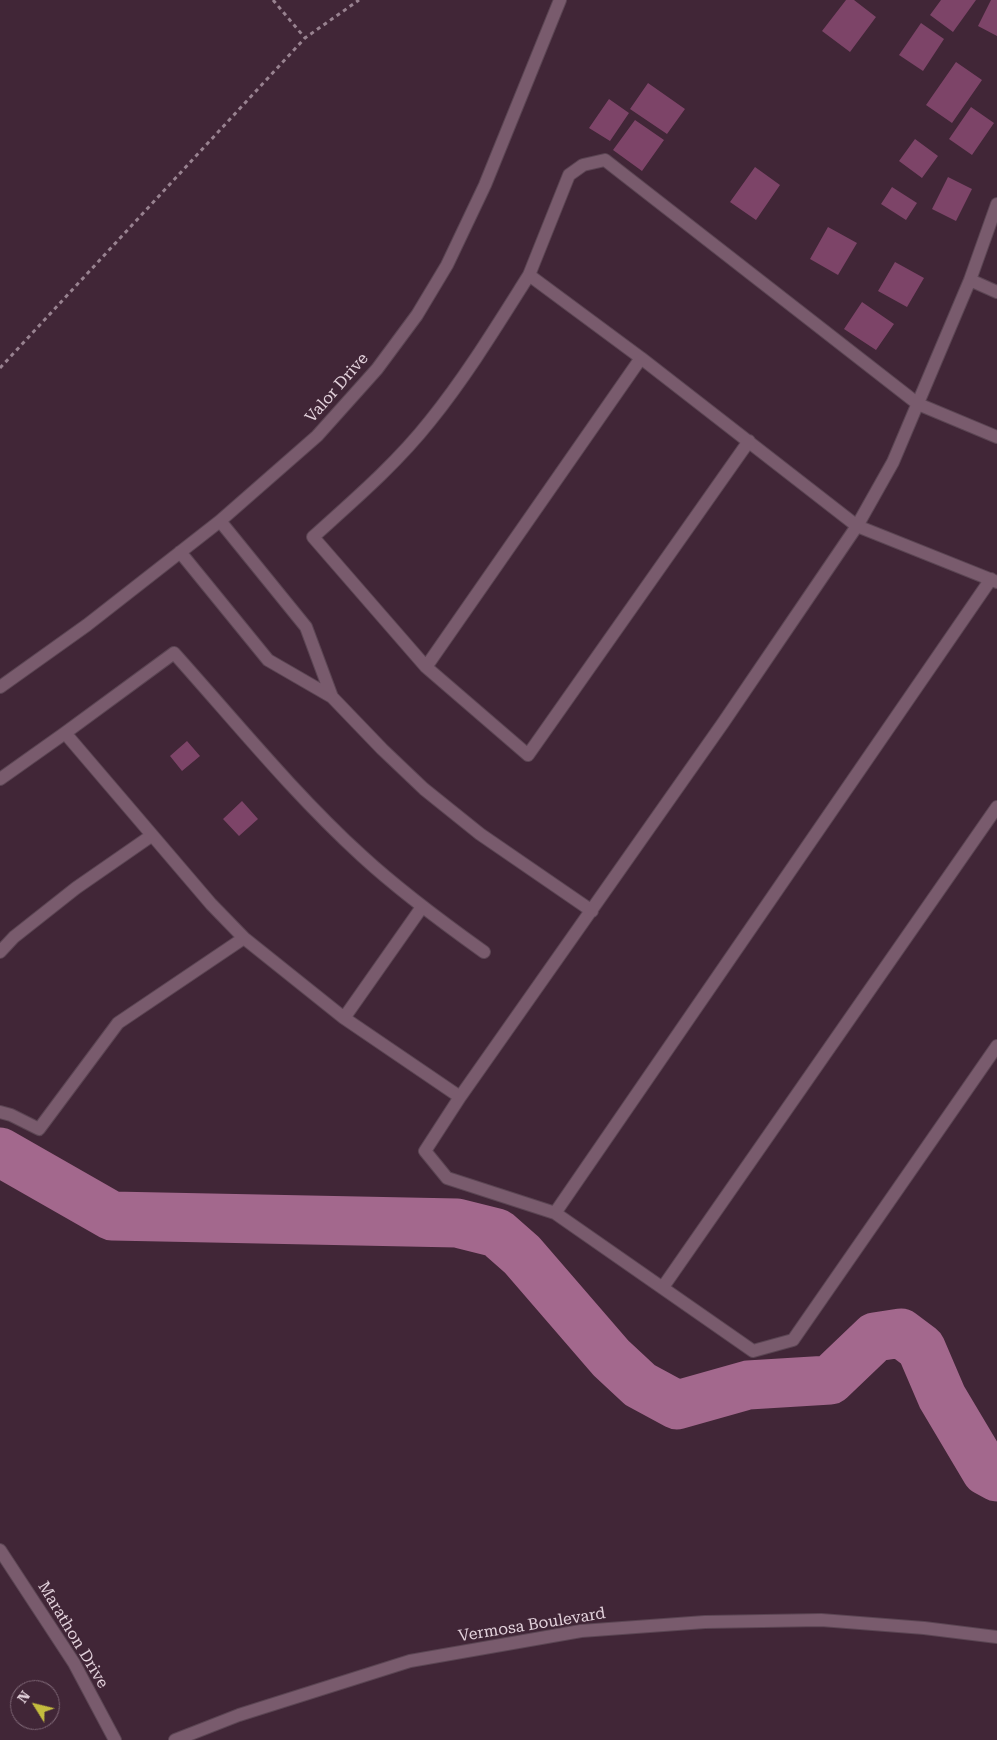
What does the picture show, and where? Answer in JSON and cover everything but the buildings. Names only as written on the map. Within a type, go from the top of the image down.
[{"type":"street","name":"Valor Drive","points":[[0,687],[87,625],[220,521],[317,436],[377,369],[416,315],[447,265],[485,186],[560,0]]},
{"type":"street","points":[[749,441],[528,755],[426,667],[313,537],[372,484],[430,421],[476,358],[529,275],[569,175],[584,165],[605,160],[918,404],[997,437]]},
{"type":"street","points":[[997,204],[970,280],[893,462],[857,526],[592,911],[460,1097],[425,1151],[446,1178],[555,1213],[753,1351],[793,1340],[997,1046]]},
{"type":"street","points":[[529,275],[641,358],[857,526],[994,580],[555,1213]]},
{"type":"street","points":[[970,280],[997,292]]},
{"type":"street","points":[[426,667],[641,358]]},
{"type":"street","points":[[220,521],[306,627],[332,696]]},
{"type":"street","points":[[180,552],[268,660],[332,696],[382,749],[424,789],[480,834],[592,911]]},
{"type":"street","points":[[0,778],[66,733],[174,653],[316,812],[362,857],[422,907],[484,952]]},
{"type":"street","points":[[66,733],[210,904],[244,938],[344,1018],[460,1097]]},
{"type":"street","points":[[663,1287],[997,807]]},
{"type":"street","points":[[0,952],[14,937],[76,888],[151,836]]},
{"type":"street","points":[[344,1018],[422,907]]},
{"type":"street","points":[[0,1112],[11,1115],[39,1129],[118,1023],[244,938]]},
{"type":"street","name":"Marathon Drive","points":[[0,1550],[74,1663],[114,1740]]},
{"type":"street","name":"Vermosa Boulevard","points":[[175,1740],[239,1714],[410,1661],[582,1630],[705,1622],[821,1620],[924,1628],[997,1637]]},
{"type":"path","points":[[273,0],[305,38]]},
{"type":"path","points":[[0,368],[305,38],[359,0]]},
{"type":"waterway","points":[[0,1152],[112,1216],[457,1223],[497,1233],[522,1255],[611,1358],[640,1385],[677,1405],[748,1385],[830,1380],[875,1337],[901,1333],[921,1348],[942,1397],[986,1471],[997,1477]]}]
